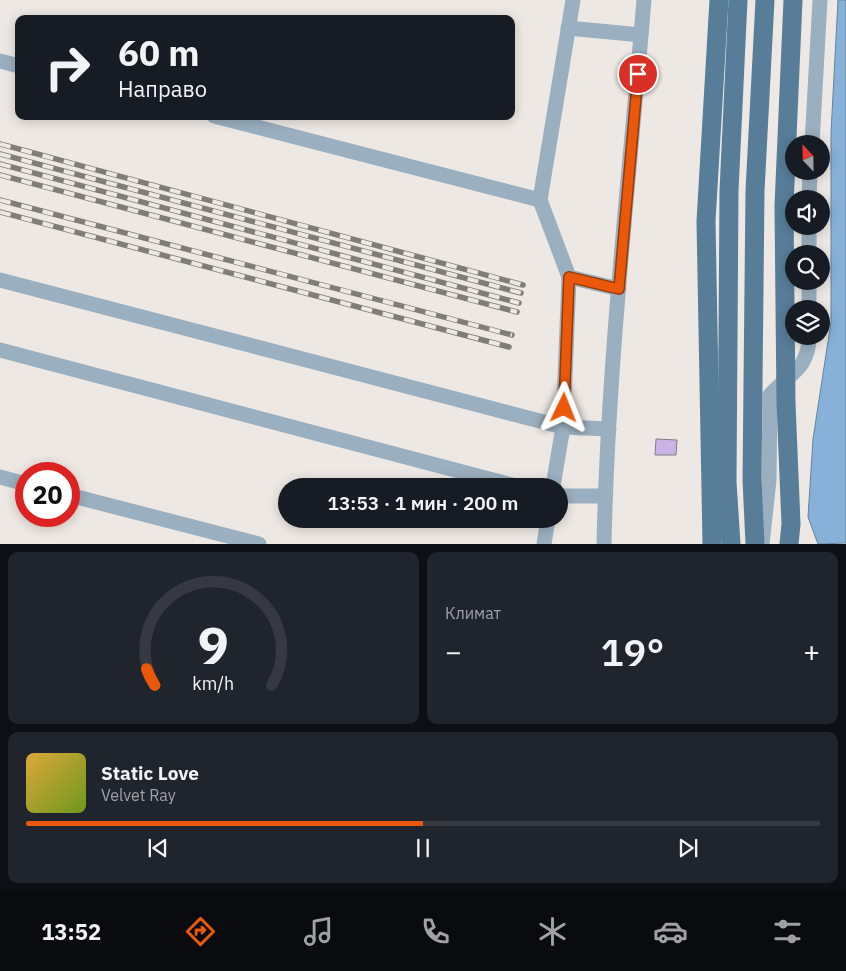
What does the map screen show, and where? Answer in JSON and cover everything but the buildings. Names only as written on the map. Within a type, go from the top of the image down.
[{"type":"main road","points":[[712,544],[706,221],[719,0]]},
{"type":"main road","points":[[731,544],[728,482],[729,191],[738,0]]},
{"type":"main road","points":[[755,544],[752,480],[755,211],[765,0]]},
{"type":"main road","points":[[789,544],[791,524],[786,403],[784,206],[794,0]]},
{"type":"lane","points":[[554,478],[563,427],[569,277],[540,200],[573,0]]},
{"type":"lane","points":[[604,544],[605,496],[619,289],[644,0]]},
{"type":"lane","points":[[812,135],[820,0]]},
{"type":"lane","points":[[568,28],[641,35]]},
{"type":"lane","points":[[0,61],[15,65]]},
{"type":"lane","points":[[230,120],[540,200]]},
{"type":"lane","points":[[569,277],[619,289]]},
{"type":"lane","points":[[0,280],[563,427],[609,429]]},
{"type":"lane","points":[[762,544],[769,480],[770,395],[778,385],[792,376],[802,364],[808,345]]},
{"type":"lane","points":[[0,350],[486,478]]},
{"type":"lane","points":[[0,477],[15,481]]},
{"type":"lane","points":[[568,496],[605,496]]},
{"type":"lane","points":[[80,498],[259,544]]},
{"type":"lane","points":[[544,544],[547,528]]},
{"type":"water","points":[[838,0],[846,0],[846,543],[818,544],[808,517],[813,439],[827,345],[830,345],[831,133]]},
{"type":"railway","points":[[0,144],[523,285]]},
{"type":"railway","points":[[0,154],[521,293]]},
{"type":"railway","points":[[0,164],[519,303]]},
{"type":"railway","points":[[0,175],[517,312]]},
{"type":"railway","points":[[0,200],[512,335]]},
{"type":"railway","points":[[0,212],[509,347]]},
{"type":"route","points":[[564,408],[569,277],[619,289],[638,74]]}]
